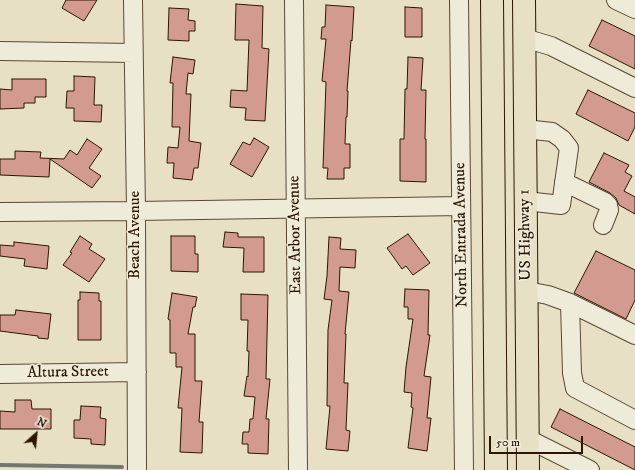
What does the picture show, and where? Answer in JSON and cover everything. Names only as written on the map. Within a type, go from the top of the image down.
[{"type":"main road","name":"US Highway 1","points":[[492,0],[496,298],[496,470]]},
{"type":"main road","name":"US Highway 1","points":[[524,0],[528,470]]},
{"type":"main road","points":[[495,245],[512,280],[519,288],[526,291]]},
{"type":"main road","points":[[496,298],[510,312],[527,352]]},
{"type":"street","name":"Beach Avenue","points":[[133,0],[136,211],[137,470]]},
{"type":"street","name":"East Arbor Avenue","points":[[294,0],[298,470]]},
{"type":"street","name":"North Entrada Avenue","points":[[459,0],[464,470]]},
{"type":"street","points":[[616,0],[635,9]]},
{"type":"street","points":[[524,38],[551,46],[635,88]]},
{"type":"street","points":[[0,51],[133,53]]},
{"type":"street","points":[[525,129],[552,132],[562,139],[569,148],[561,205],[526,202]]},
{"type":"street","points":[[564,182],[605,202],[608,205],[609,210],[603,225]]},
{"type":"street","points":[[0,212],[461,206]]},
{"type":"street","points":[[526,291],[548,295],[570,303],[635,335]]},
{"type":"street","points":[[570,303],[572,373],[576,388],[635,420]]},
{"type":"street","name":"Altura Street","points":[[0,374],[137,372]]},
{"type":"street","points":[[528,439],[590,470]]},
{"type":"building","points":[[66,0],[97,0],[84,21],[62,8]]},
{"type":"building","points":[[236,4],[263,6],[262,48],[269,49],[265,121],[245,120],[246,108],[230,107],[231,90],[247,91],[249,40],[235,40]]},
{"type":"building","points":[[326,5],[354,7],[347,91],[345,144],[350,144],[350,168],[344,168],[344,179],[327,179],[328,168],[323,168],[326,82],[322,81],[326,39],[321,39],[322,27],[325,27]]},
{"type":"building","points":[[405,7],[422,8],[422,37],[405,37]]},
{"type":"building","points":[[169,8],[189,9],[188,20],[195,21],[195,31],[189,31],[189,41],[168,40]]},
{"type":"building","points":[[602,20],[635,36],[635,69],[589,46]]},
{"type":"building","points":[[173,57],[195,60],[193,74],[188,73],[186,94],[191,94],[189,141],[201,143],[198,168],[194,168],[192,180],[173,178],[174,163],[167,163],[168,147],[178,148],[180,127],[172,127],[173,83],[170,83]]},
{"type":"building","points":[[408,57],[423,58],[421,90],[426,90],[426,182],[400,181],[400,139],[404,139],[405,89],[407,89]]},
{"type":"building","points":[[74,76],[95,77],[94,105],[102,105],[101,122],[74,121],[74,108],[66,108],[67,91],[74,91]]},
{"type":"building","points":[[12,79],[46,79],[46,97],[35,97],[35,103],[24,103],[24,108],[0,109],[0,89],[12,90]]},
{"type":"building","points":[[588,90],[635,113],[635,127],[628,141],[576,114]]},
{"type":"building","points":[[254,138],[269,147],[252,177],[230,164],[243,142],[250,145]]},
{"type":"building","points":[[87,139],[102,149],[89,168],[101,176],[92,188],[50,159],[49,177],[0,175],[0,159],[15,159],[15,151],[41,152],[40,158],[64,159],[70,150],[77,155]]},
{"type":"building","points":[[604,153],[629,165],[625,172],[632,176],[624,191],[635,197],[635,214],[619,205],[616,198],[610,193],[589,182]]},
{"type":"building","points":[[225,232],[238,233],[238,237],[264,237],[264,272],[243,272],[244,248],[223,247]]},
{"type":"building","points":[[408,234],[430,263],[413,275],[406,266],[402,269],[387,248]]},
{"type":"building","points":[[80,236],[92,244],[89,249],[105,259],[89,282],[63,265],[72,253],[70,252]]},
{"type":"building","points":[[171,236],[195,236],[195,254],[198,254],[198,272],[171,271]]},
{"type":"building","points":[[329,237],[341,238],[340,249],[356,250],[355,268],[340,267],[339,291],[349,292],[345,334],[344,383],[348,383],[346,430],[350,431],[348,451],[326,449],[330,406],[327,406],[328,330],[332,300],[324,299]]},
{"type":"building","points":[[14,242],[49,246],[47,269],[24,266],[25,259],[0,256],[0,245],[14,246]]},
{"type":"building","points":[[596,251],[635,270],[635,300],[626,319],[574,293]]},
{"type":"building","points":[[405,289],[429,290],[428,335],[430,335],[424,376],[431,377],[427,418],[431,418],[427,451],[408,448],[413,408],[411,407],[412,393],[404,392],[413,319],[408,319],[408,307],[404,307]]},
{"type":"building","points":[[80,292],[99,293],[99,301],[101,301],[101,340],[78,340],[78,300],[80,300]]},
{"type":"building","points":[[172,293],[197,297],[195,307],[193,307],[188,334],[195,334],[195,381],[202,381],[199,422],[203,422],[202,453],[180,452],[182,408],[178,408],[182,367],[176,367],[176,353],[170,353],[170,320],[168,319]]},
{"type":"building","points":[[241,294],[268,295],[266,379],[270,379],[266,419],[269,419],[268,454],[248,453],[248,444],[242,444],[243,432],[249,432],[250,419],[253,419],[255,397],[244,396],[247,376],[248,377],[249,351],[247,351],[248,320],[241,320]]},
{"type":"building","points":[[16,310],[51,314],[48,339],[38,338],[38,336],[0,331],[0,315],[15,315]]},
{"type":"building","points":[[15,400],[31,400],[32,409],[51,409],[51,429],[0,429],[0,411],[15,412]]},
{"type":"building","points":[[81,406],[101,407],[100,418],[106,419],[105,445],[91,444],[91,439],[74,438],[74,420],[80,420]]},
{"type":"building","points":[[560,409],[635,447],[635,470],[551,427]]},
{"type":"waterway","points":[[0,465],[122,467]]}]
